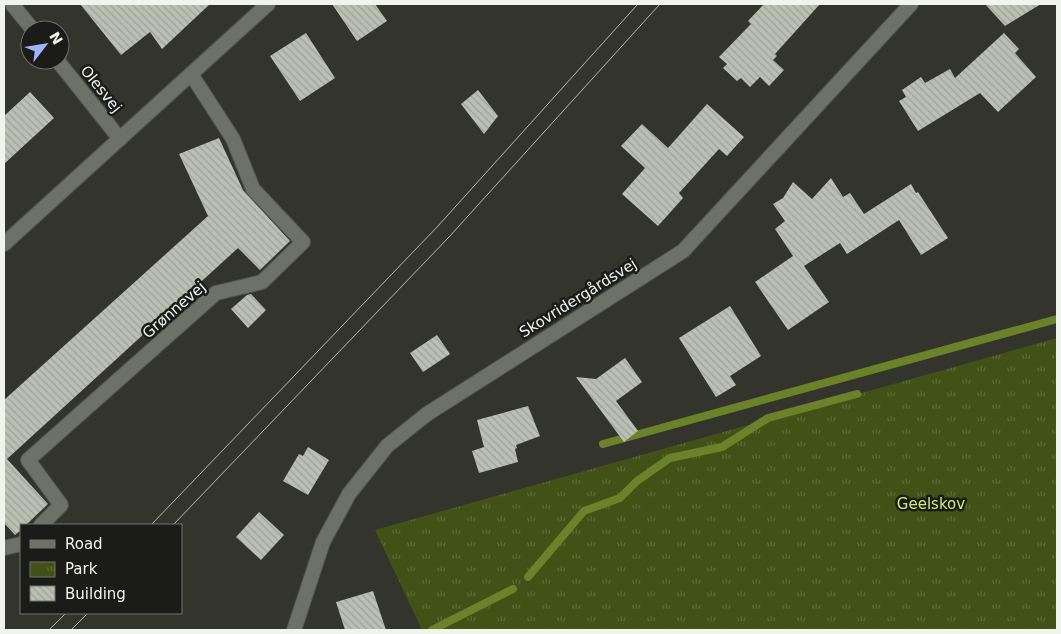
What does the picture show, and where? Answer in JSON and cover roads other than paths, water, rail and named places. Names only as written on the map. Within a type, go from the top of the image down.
[{"type":"street","points":[[12,4],[25,20]]},
{"type":"street","points":[[4,244],[268,4]]},
{"type":"street","name":"Skovridergårdsvej","points":[[294,630],[323,542],[349,494],[387,446],[427,414],[683,251],[911,4]]},
{"type":"street","name":"Olesvej","points":[[65,70],[120,138]]},
{"type":"street","name":"Grønnevej","points":[[42,524],[61,505],[28,460],[216,293],[262,282],[303,242],[253,188],[233,139],[191,74]]},
{"type":"street","points":[[4,548],[20,544]]},
{"type":"waterway","points":[[603,444],[1057,319]]},
{"type":"waterway","points":[[528,577],[584,511],[620,498],[637,481],[670,458],[722,447],[768,418],[857,394]]},
{"type":"waterway","points":[[432,630],[513,589]]},
{"type":"tram line","points":[[152,524],[438,226],[638,4]]},
{"type":"tram line","points":[[174,524],[449,237],[660,4]]},
{"type":"tram line","points":[[49,630],[65,614]]},
{"type":"tram line","points":[[71,630],[87,614]]},
{"type":"park label","name":"Geelskov","points":[[931,504]]}]
